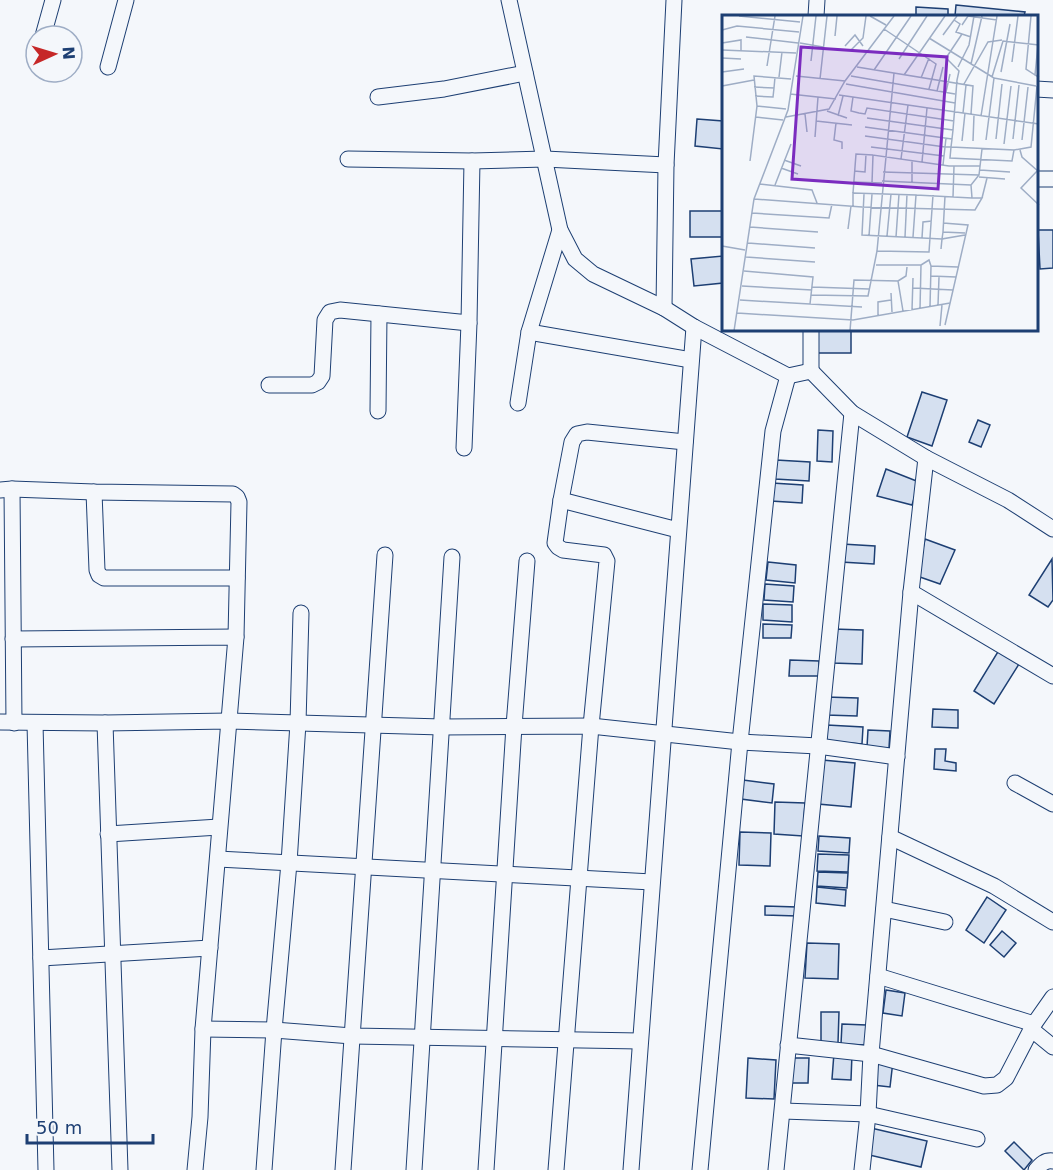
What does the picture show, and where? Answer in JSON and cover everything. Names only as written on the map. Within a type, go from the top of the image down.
[{"type":"street","points":[[46,24],[53,0]]},
{"type":"street","points":[[108,67],[126,0]]},
{"type":"street","points":[[509,0],[560,230],[574,259],[593,274],[664,308],[694,327],[788,376],[811,371]]},
{"type":"street","points":[[664,308],[666,165],[674,0]]},
{"type":"street","points":[[816,15],[817,0]]},
{"type":"street","points":[[378,97],[444,89],[525,73]]},
{"type":"street","points":[[1038,89],[1053,90]]},
{"type":"street","points":[[348,159],[472,161],[545,159],[666,165]]},
{"type":"street","points":[[464,448],[472,161]]},
{"type":"street","points":[[518,403],[529,332],[560,230]]},
{"type":"street","points":[[269,385],[312,385],[318,382],[322,376],[325,320],[330,312],[340,310],[469,323]]},
{"type":"street","points":[[378,411],[380,314]]},
{"type":"street","points":[[631,1170],[694,327]]},
{"type":"street","points":[[529,332],[691,360]]},
{"type":"street","points":[[811,332],[811,371],[852,413],[927,458],[1008,500],[1053,528]]},
{"type":"street","points":[[700,1170],[740,741],[773,431],[788,376]]},
{"type":"street","points":[[776,1170],[852,413]]},
{"type":"street","points":[[556,1170],[591,726],[607,561],[604,555],[558,548],[555,543],[561,500],[573,442],[577,434],[587,432],[685,442]]},
{"type":"street","points":[[862,1170],[911,592],[927,458]]},
{"type":"street","points":[[195,1170],[200,1118],[203,1029],[219,827],[229,721],[236,637],[239,502],[233,494],[6,489],[14,639],[7,722],[229,721],[442,727],[591,726],[740,741],[818,746],[897,757]]},
{"type":"street","points":[[94,492],[99,575],[104,578],[237,578]]},
{"type":"street","points":[[561,500],[678,530]]},
{"type":"street","points":[[343,1170],[385,555]]},
{"type":"street","points":[[414,1170],[452,557]]},
{"type":"street","points":[[486,1170],[514,726],[527,561]]},
{"type":"street","points":[[911,592],[1053,676]]},
{"type":"street","points":[[264,1170],[289,863],[298,723],[301,613]]},
{"type":"street","points":[[14,639],[236,637]]},
{"type":"street","points":[[35,723],[46,1170]]},
{"type":"street","points":[[105,723],[120,1170]]},
{"type":"street","points":[[1015,783],[1053,804]]},
{"type":"street","points":[[108,834],[219,827]]},
{"type":"street","points":[[890,837],[994,886],[1053,922]]},
{"type":"street","points":[[218,859],[652,882]]},
{"type":"street","points":[[884,909],[945,922]]},
{"type":"street","points":[[41,958],[210,948]]},
{"type":"street","points":[[878,976],[1033,1027],[1053,1047]]},
{"type":"street","points":[[788,1045],[872,1054],[984,1086],[997,1085],[1006,1078],[1033,1027],[1053,997]]},
{"type":"street","points":[[203,1029],[274,1030],[352,1036],[640,1041]]},
{"type":"street","points":[[783,1111],[868,1114],[977,1138]]},
{"type":"street","points":[[1036,1170],[1043,1162],[1053,1161]]},
{"type":"building","points":[[956,5],[1025,12],[1024,15],[955,15]]},
{"type":"building","points":[[916,7],[948,9],[948,15],[916,15]]},
{"type":"building","points":[[697,119],[722,121],[722,149],[695,146]]},
{"type":"building","points":[[690,211],[722,211],[722,237],[690,237]]},
{"type":"building","points":[[1038,230],[1053,230],[1053,268],[1040,269]]},
{"type":"building","points":[[722,256],[722,283],[694,286],[691,259]]},
{"type":"building","points":[[815,332],[851,332],[851,353],[815,353]]},
{"type":"building","points":[[922,392],[947,400],[932,446],[907,437]]},
{"type":"building","points":[[978,420],[990,425],[981,447],[969,442]]},
{"type":"building","points":[[818,430],[833,431],[832,462],[817,461]]},
{"type":"building","points":[[776,460],[810,462],[809,481],[775,479]]},
{"type":"building","points":[[886,469],[919,482],[912,505],[877,496]]},
{"type":"building","points":[[772,483],[803,485],[802,503],[771,501]]},
{"type":"building","points":[[925,539],[955,550],[940,584],[917,576]]},
{"type":"building","points":[[842,544],[875,546],[874,564],[841,562]]},
{"type":"building","points":[[1052,559],[1053,600],[1048,607],[1029,595]]},
{"type":"building","points":[[768,562],[796,565],[795,583],[766,580]]},
{"type":"building","points":[[765,584],[794,586],[793,602],[764,600]]},
{"type":"building","points":[[763,604],[792,605],[792,622],[763,620]]},
{"type":"building","points":[[763,624],[792,625],[791,638],[763,638]]},
{"type":"building","points":[[833,629],[863,630],[862,664],[832,663]]},
{"type":"building","points":[[999,650],[1019,664],[994,704],[974,691]]},
{"type":"building","points":[[790,660],[819,661],[819,676],[789,676]]},
{"type":"building","points":[[826,697],[858,698],[857,716],[826,715]]},
{"type":"building","points":[[933,709],[958,710],[958,728],[932,727]]},
{"type":"building","points":[[827,725],[863,727],[862,744],[826,741]]},
{"type":"building","points":[[868,730],[890,731],[889,748],[867,747]]},
{"type":"building","points":[[935,749],[946,749],[945,761],[956,763],[956,771],[934,769]]},
{"type":"building","points":[[822,760],[855,763],[851,807],[818,804]]},
{"type":"building","points":[[743,780],[774,784],[772,803],[741,799]]},
{"type":"building","points":[[775,802],[805,803],[803,836],[774,834]]},
{"type":"building","points":[[740,832],[771,833],[770,866],[739,865]]},
{"type":"building","points":[[819,836],[850,838],[849,853],[818,851]]},
{"type":"building","points":[[818,854],[849,855],[848,872],[817,871]]},
{"type":"building","points":[[818,872],[848,873],[847,888],[817,886]]},
{"type":"building","points":[[817,887],[846,890],[845,906],[816,903]]},
{"type":"building","points":[[987,897],[1006,910],[984,943],[966,930]]},
{"type":"building","points":[[765,906],[797,907],[797,916],[765,915]]},
{"type":"building","points":[[1002,931],[1016,943],[1004,957],[990,945]]},
{"type":"building","points":[[807,943],[839,944],[838,979],[805,978]]},
{"type":"building","points":[[886,990],[905,993],[902,1016],[883,1013]]},
{"type":"building","points":[[821,1012],[839,1012],[838,1043],[821,1043]]},
{"type":"building","points":[[842,1024],[866,1025],[866,1045],[841,1044]]},
{"type":"building","points":[[834,1053],[852,1054],[851,1080],[832,1079]]},
{"type":"building","points":[[748,1058],[776,1060],[774,1099],[746,1098]]},
{"type":"building","points":[[789,1058],[809,1058],[808,1083],[788,1083]]},
{"type":"building","points":[[876,1059],[893,1061],[890,1087],[873,1085]]},
{"type":"building","points":[[871,1128],[927,1141],[921,1167],[865,1154]]},
{"type":"building","points":[[1014,1142],[1032,1160],[1024,1170],[1005,1151]]}]
